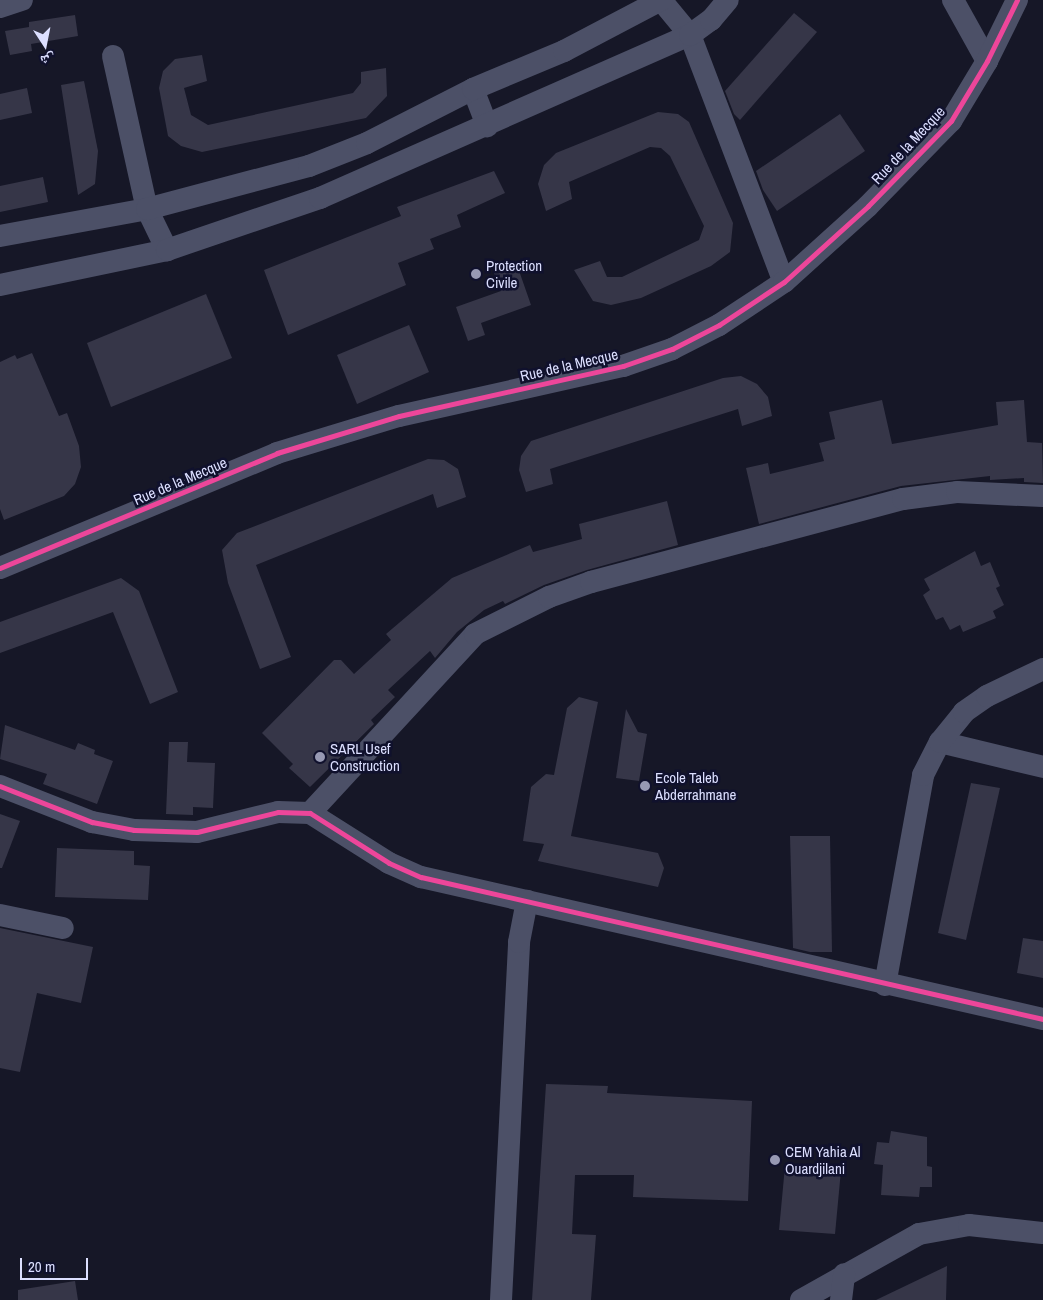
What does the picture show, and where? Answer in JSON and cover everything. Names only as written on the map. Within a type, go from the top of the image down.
[{"type":"street","points":[[0,7],[22,0]]},
{"type":"street","points":[[0,236],[147,209],[309,166],[367,143],[473,89],[564,51],[661,0],[690,35],[784,282]]},
{"type":"street","points":[[0,285],[167,250],[320,198],[690,35],[711,20],[728,0]]},
{"type":"street","points":[[953,0],[987,61]]},
{"type":"street","name":"Rue de la Mecque","points":[[0,568],[277,453],[399,416],[596,373],[672,349],[719,325],[784,282],[868,206],[950,121],[987,61],[1017,0]]},
{"type":"street","points":[[113,56],[147,209],[167,250]]},
{"type":"street","points":[[473,89],[487,126]]},
{"type":"street","points":[[310,812],[475,634],[549,597],[610,577],[903,499],[958,492],[1043,496]]},
{"type":"street","points":[[885,985],[923,775],[940,742],[964,712],[987,696],[1043,669]]},
{"type":"street","points":[[940,742],[1043,767]]},
{"type":"street","points":[[0,786],[92,822],[134,830],[197,832],[278,812],[310,812],[389,864],[421,877],[885,985],[1043,1019]]},
{"type":"street","points":[[501,1300],[520,942],[527,901]]},
{"type":"street","points":[[0,916],[63,928]]},
{"type":"street","points":[[801,1300],[844,1274],[919,1234],[969,1225],[1043,1233]]},
{"type":"street","points":[[841,1300],[844,1274]]},
{"type":"building","points":[[794,13],[817,32],[740,120],[734,114],[725,91]]},
{"type":"building","points":[[75,15],[78,36],[31,44],[32,51],[10,55],[5,31],[29,27],[29,22]]},
{"type":"building","points":[[202,55],[207,81],[184,88],[191,115],[208,125],[353,93],[361,83],[361,72],[386,68],[387,96],[366,118],[202,152],[181,146],[168,136],[159,88],[163,71],[175,59]]},
{"type":"building","points":[[84,81],[98,151],[95,184],[78,195],[61,85]]},
{"type":"building","points":[[27,88],[32,113],[0,120],[0,94]]},
{"type":"building","points":[[658,112],[678,114],[689,122],[733,223],[730,252],[711,266],[641,298],[611,305],[593,301],[574,270],[600,261],[607,277],[622,277],[699,240],[704,226],[670,156],[661,148],[650,147],[569,182],[572,199],[546,211],[538,184],[544,165],[556,153]]},
{"type":"building","points":[[840,114],[865,151],[777,211],[763,190],[756,171]]},
{"type":"building","points":[[494,171],[505,193],[457,215],[461,227],[430,239],[434,249],[398,263],[406,285],[288,335],[264,270],[401,216],[397,207]]},
{"type":"building","points":[[43,177],[48,202],[0,212],[0,186]]},
{"type":"building","points":[[516,262],[531,305],[481,323],[485,335],[468,341],[456,307],[501,291],[493,271]]},
{"type":"building","points":[[206,294],[232,358],[111,407],[87,343]]},
{"type":"building","points":[[409,325],[429,372],[357,404],[337,355]]},
{"type":"building","points":[[32,353],[59,416],[67,413],[79,446],[81,467],[75,484],[64,496],[4,520],[0,509],[0,362],[15,355],[17,359]]},
{"type":"building","points":[[741,376],[757,384],[768,397],[772,416],[742,426],[738,409],[550,469],[553,484],[526,492],[519,470],[521,456],[531,441],[723,378]]},
{"type":"building","points":[[882,400],[892,444],[998,425],[996,402],[1024,400],[1027,442],[1042,443],[1043,483],[1024,482],[1024,478],[990,480],[990,476],[901,486],[759,524],[746,468],[768,463],[770,474],[824,461],[819,443],[835,439],[829,412]]},
{"type":"building","points":[[428,459],[444,460],[458,469],[466,497],[437,508],[433,494],[256,565],[291,657],[260,669],[228,583],[222,550],[237,533]]},
{"type":"building","points":[[667,501],[678,545],[587,570],[544,585],[505,604],[503,601],[484,610],[457,632],[435,658],[430,651],[388,690],[395,697],[371,720],[374,724],[310,787],[289,768],[293,764],[262,733],[334,660],[341,660],[354,674],[391,640],[386,634],[452,578],[530,545],[533,552],[582,539],[579,524]]},
{"type":"building","points":[[975,551],[981,566],[990,562],[1000,586],[996,588],[1004,605],[993,611],[996,618],[963,632],[960,625],[950,630],[943,617],[936,620],[923,595],[930,590],[924,579]]},
{"type":"building","points":[[121,578],[139,591],[178,692],[150,704],[113,612],[0,653],[0,622]]},
{"type":"building","points":[[579,697],[598,702],[571,836],[658,853],[664,868],[658,887],[538,861],[544,844],[523,841],[531,787],[546,774],[554,775],[567,708]]},
{"type":"building","points":[[626,709],[638,732],[647,734],[639,781],[616,778]]},
{"type":"building","points":[[5,725],[75,750],[78,743],[95,750],[94,754],[113,761],[97,804],[43,784],[47,774],[0,759]]},
{"type":"building","points":[[169,742],[188,742],[187,762],[215,763],[213,808],[193,807],[193,815],[166,814]]},
{"type":"building","points":[[971,783],[1000,788],[966,940],[938,933]]},
{"type":"building","points":[[0,814],[20,821],[2,868],[0,868]]},
{"type":"building","points":[[790,836],[830,836],[832,952],[810,952],[793,948]]},
{"type":"building","points":[[57,848],[134,851],[134,865],[150,866],[148,900],[55,897]]},
{"type":"building","points":[[0,928],[93,947],[81,1003],[37,993],[20,1072],[0,1068]]},
{"type":"building","points":[[1023,938],[1043,941],[1043,978],[1017,973]]},
{"type":"building","points":[[546,1084],[608,1086],[607,1093],[752,1101],[748,1201],[633,1197],[634,1175],[575,1175],[572,1234],[596,1235],[591,1300],[532,1300]]},
{"type":"building","points":[[891,1131],[927,1137],[927,1166],[932,1167],[932,1187],[920,1187],[919,1197],[881,1195],[883,1165],[874,1164],[877,1142],[889,1143]]},
{"type":"building","points":[[785,1166],[841,1170],[835,1234],[779,1230]]},
{"type":"building","points":[[947,1266],[946,1300],[876,1300]]},
{"type":"building","points":[[75,1281],[78,1300],[18,1300],[18,1290]]},
{"type":"cycle path","points":[[0,568],[277,453],[399,416],[623,366],[672,349],[719,325],[784,282],[868,206],[951,121],[987,61],[1017,0]]},
{"type":"cycle path","points":[[0,786],[92,822],[134,830],[197,832],[278,812],[310,813],[389,863],[421,877],[1043,1019]]},
{"type":"place","name":"Protection Civile","points":[[476,274]]},
{"type":"place","name":"SARL Usef Construction","points":[[320,757]]},
{"type":"place","name":"Ecole Taleb Abderrahmane","points":[[645,786]]},
{"type":"place","name":"CEM Yahia Al Ouardjilani","points":[[775,1160]]}]
